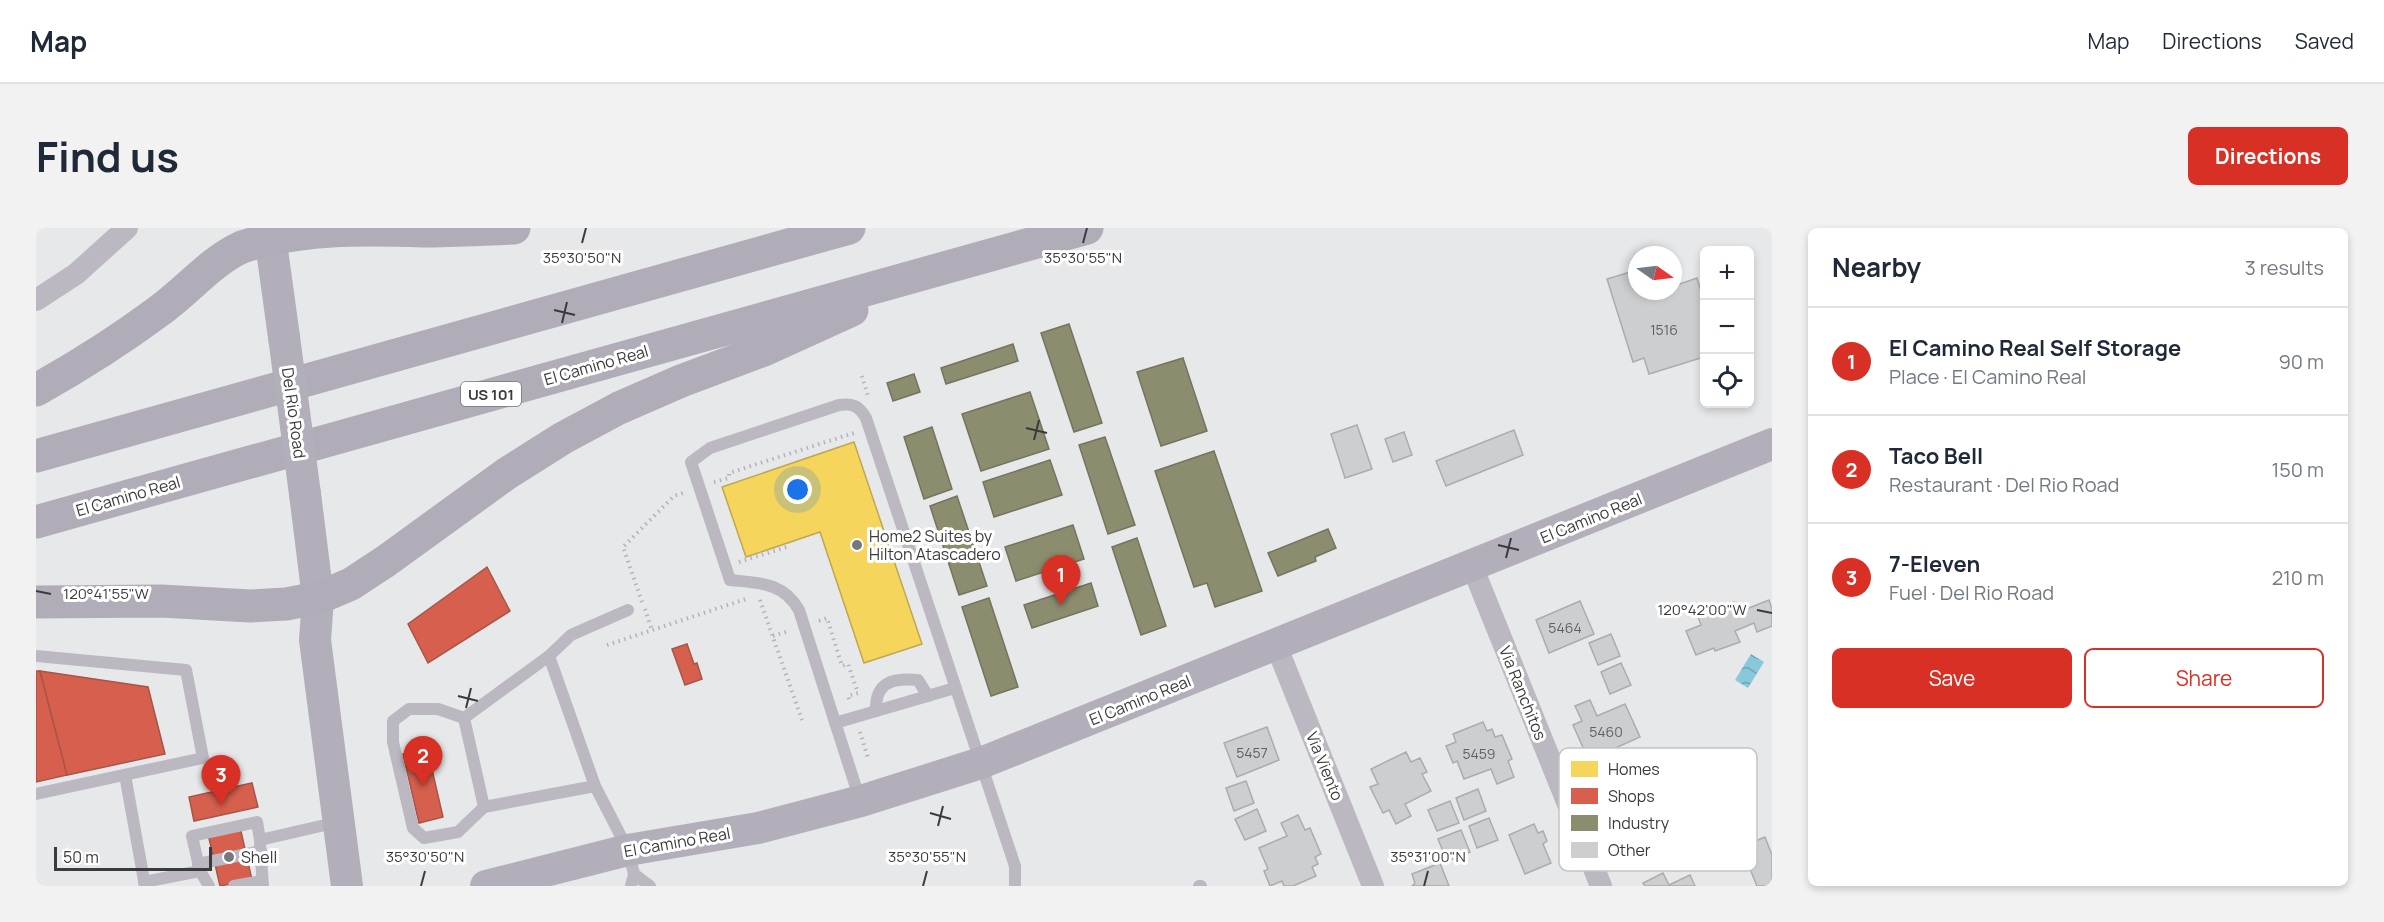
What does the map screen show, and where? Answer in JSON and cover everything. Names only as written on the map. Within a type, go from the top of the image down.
[{"type":"highway","points":[[36,390],[118,341],[161,310],[219,261],[270,233],[326,229],[426,231],[514,228]]},
{"type":"highway","points":[[36,456],[849,228]]},
{"type":"highway","name":"El Camino Real","points":[[36,522],[1087,228]]},
{"type":"highway","points":[[36,602],[161,602],[250,606],[286,604],[318,598],[351,584],[506,474],[563,438],[619,408],[681,381],[764,350],[946,266]]},
{"type":"main road","name":"Del Rio Road","points":[[270,233],[318,598],[315,640],[347,886]]},
{"type":"main road","name":"El Camino Real","points":[[486,886],[631,870],[758,828],[861,801],[981,763],[1772,444]]},
{"type":"main road","name":"Del Rio Road","points":[[318,598],[332,637],[365,886]]},
{"type":"street","points":[[36,300],[75,274],[127,228]]},
{"type":"street","name":"Via Ranchitos","points":[[1472,566],[1559,782]]},
{"type":"street","name":"Via Viento","points":[[1276,645],[1373,886]]},
{"type":"street","name":"Via Ranchitos","points":[[1595,871],[1601,886]]},
{"type":"lane","points":[[861,801],[799,610],[791,598],[772,586],[730,580],[691,462],[710,448],[839,405],[850,404],[860,408],[869,428],[1015,866],[1015,886]]},
{"type":"lane","points":[[464,718],[549,656],[571,635],[628,610]]},
{"type":"lane","points":[[36,656],[186,670],[204,758],[36,794]]},
{"type":"lane","points":[[549,656],[595,786],[631,870],[650,886]]},
{"type":"lane","points":[[876,711],[875,697],[883,686],[902,679],[918,680],[928,696]]},
{"type":"lane","points":[[835,723],[955,688]]},
{"type":"lane","points":[[464,718],[438,709],[409,709],[393,721],[393,742],[413,828],[424,838],[458,832],[484,807],[595,786]]},
{"type":"lane","points":[[464,718],[484,807]]},
{"type":"lane","points":[[125,775],[145,884],[260,845],[338,822]]},
{"type":"lane","points":[[209,886],[199,867],[192,836],[257,822],[262,883],[234,886]]},
{"type":"path","points":[[651,631],[623,547],[674,496],[729,478],[729,473],[877,425],[862,376]]},
{"type":"path","points":[[736,551],[740,562],[790,546]]},
{"type":"path","points":[[607,645],[752,597],[760,597],[802,720]]},
{"type":"water","points":[[1751,654],[1764,662],[1748,688],[1735,680]]},
{"type":"building: Homes","name":"Home2 Suites by Hilton Atascadero","points":[[854,442],[922,644],[864,663],[820,532],[746,557],[722,487]]},
{"type":"building: Shops","points":[[487,567],[510,611],[428,663],[408,624]]},
{"type":"building: Shops","points":[[687,644],[702,679],[685,685],[672,649]]},
{"type":"building: Shops","points":[[36,671],[40,671],[67,775],[36,782]]},
{"type":"building: Shops","points":[[40,671],[148,687],[165,754],[67,775]]},
{"type":"building: Shops","points":[[427,748],[443,817],[419,823],[403,754]]},
{"type":"building: Shops","points":[[252,783],[258,807],[194,821],[189,797]]},
{"type":"building: Shops","points":[[240,827],[252,880],[220,886],[208,834]]},
{"type":"building: Industry","points":[[1069,324],[1102,423],[1074,432],[1041,333]]},
{"type":"building: Industry","points":[[1013,344],[1018,361],[946,384],[941,368]]},
{"type":"building: Industry","points":[[1183,358],[1207,431],[1161,446],[1137,372]]},
{"type":"building: Industry","points":[[914,374],[920,392],[893,401],[887,383]]},
{"type":"building: Industry","points":[[1030,392],[1049,449],[981,471],[962,414]]},
{"type":"building: Industry","points":[[932,427],[952,489],[924,499],[904,437]]},
{"type":"building: Industry","points":[[1105,437],[1135,525],[1108,534],[1079,445]]},
{"type":"building: Industry","points":[[1214,451],[1262,591],[1215,607],[1207,583],[1194,587],[1155,471]]},
{"type":"building: Industry","points":[[1050,460],[1062,495],[994,517],[983,482]]},
{"type":"building: Industry","points":[[957,496],[987,586],[959,595],[930,506]]},
{"type":"building: Industry","points":[[1073,525],[1084,559],[1016,581],[1005,547]]},
{"type":"building: Industry","points":[[1328,529],[1336,548],[1315,557],[1316,561],[1278,576],[1268,553]]},
{"type":"building: Industry","points":[[1137,538],[1166,626],[1141,635],[1112,547]]},
{"type":"building: Industry","points":[[1091,583],[1098,606],[1032,628],[1024,605]]},
{"type":"building: Industry","points":[[989,598],[1018,687],[991,696],[962,607]]},
{"type":"building: Other","points":[[1628,273],[1628,300],[1682,300],[1682,283],[1697,278],[1700,288],[1700,358],[1649,374],[1644,358],[1633,362],[1607,279]]},
{"type":"building: Other","points":[[1357,425],[1372,469],[1345,478],[1331,434]]},
{"type":"building: Other","points":[[1514,430],[1523,455],[1446,486],[1436,461]]},
{"type":"building: Other","points":[[1404,432],[1412,455],[1393,462],[1385,439]]},
{"type":"building: Other","points":[[1769,600],[1772,609],[1772,626],[1757,632],[1754,623],[1735,631],[1740,642],[1696,655],[1686,631],[1701,625],[1698,617],[1734,602],[1739,612]]},
{"type":"building: Other","points":[[1580,601],[1594,634],[1549,653],[1536,620]]},
{"type":"building: Other","points":[[1611,634],[1620,656],[1598,665],[1589,643]]},
{"type":"building: Other","points":[[1621,663],[1631,685],[1610,694],[1601,672]]},
{"type":"building: Other","points":[[1590,700],[1597,716],[1625,704],[1640,737],[1616,748],[1583,748],[1573,725],[1582,721],[1575,706]]},
{"type":"building: Other","points":[[1483,722],[1487,731],[1492,729],[1495,737],[1502,735],[1512,759],[1508,761],[1514,777],[1497,784],[1491,769],[1464,779],[1457,761],[1453,763],[1446,746],[1456,742],[1453,734]]},
{"type":"building: Other","points":[[1267,727],[1279,760],[1237,777],[1224,743]]},
{"type":"building: Other","points":[[1406,752],[1411,762],[1420,758],[1427,772],[1422,774],[1431,791],[1405,804],[1411,816],[1396,824],[1389,810],[1383,813],[1370,787],[1378,784],[1371,769]]},
{"type":"building: Other","points":[[1246,781],[1254,803],[1234,811],[1226,788]]},
{"type":"building: Other","points":[[1478,789],[1486,811],[1464,820],[1456,798]]},
{"type":"building: Other","points":[[1450,801],[1459,823],[1437,831],[1428,810]]},
{"type":"building: Other","points":[[1257,809],[1266,831],[1245,840],[1235,819]]},
{"type":"building: Other","points":[[1298,815],[1305,830],[1310,828],[1321,854],[1315,857],[1318,864],[1312,867],[1316,876],[1293,886],[1284,886],[1282,881],[1270,886],[1264,871],[1268,869],[1259,848],[1287,836],[1281,823]]},
{"type":"building: Other","points":[[1489,818],[1498,840],[1477,848],[1469,826]]},
{"type":"building: Other","points":[[1534,824],[1538,833],[1543,831],[1547,841],[1543,844],[1551,863],[1525,874],[1509,835]]},
{"type":"building: Other","points":[[1461,830],[1470,852],[1447,861],[1438,839]]},
{"type":"building: Other","points":[[1765,837],[1772,855],[1772,886],[1757,886],[1751,871],[1757,871],[1757,840]]},
{"type":"building: Other","points":[[1440,863],[1449,886],[1412,886],[1415,883],[1412,874]]},
{"type":"building: Other","points":[[1663,873],[1669,885],[1690,875],[1695,886],[1645,886],[1643,883]]},
{"type":"place","name":"Home2 Suites by Hilton Atascadero","points":[[857,545]]},
{"type":"place","name":"El Camino Real Self Storage","points":[[1061,605]]},
{"type":"place","name":"Taco Bell","points":[[423,786]]},
{"type":"place","name":"7-Eleven","points":[[221,805]]},
{"type":"place","name":"Shell","points":[[229,857]]}]
